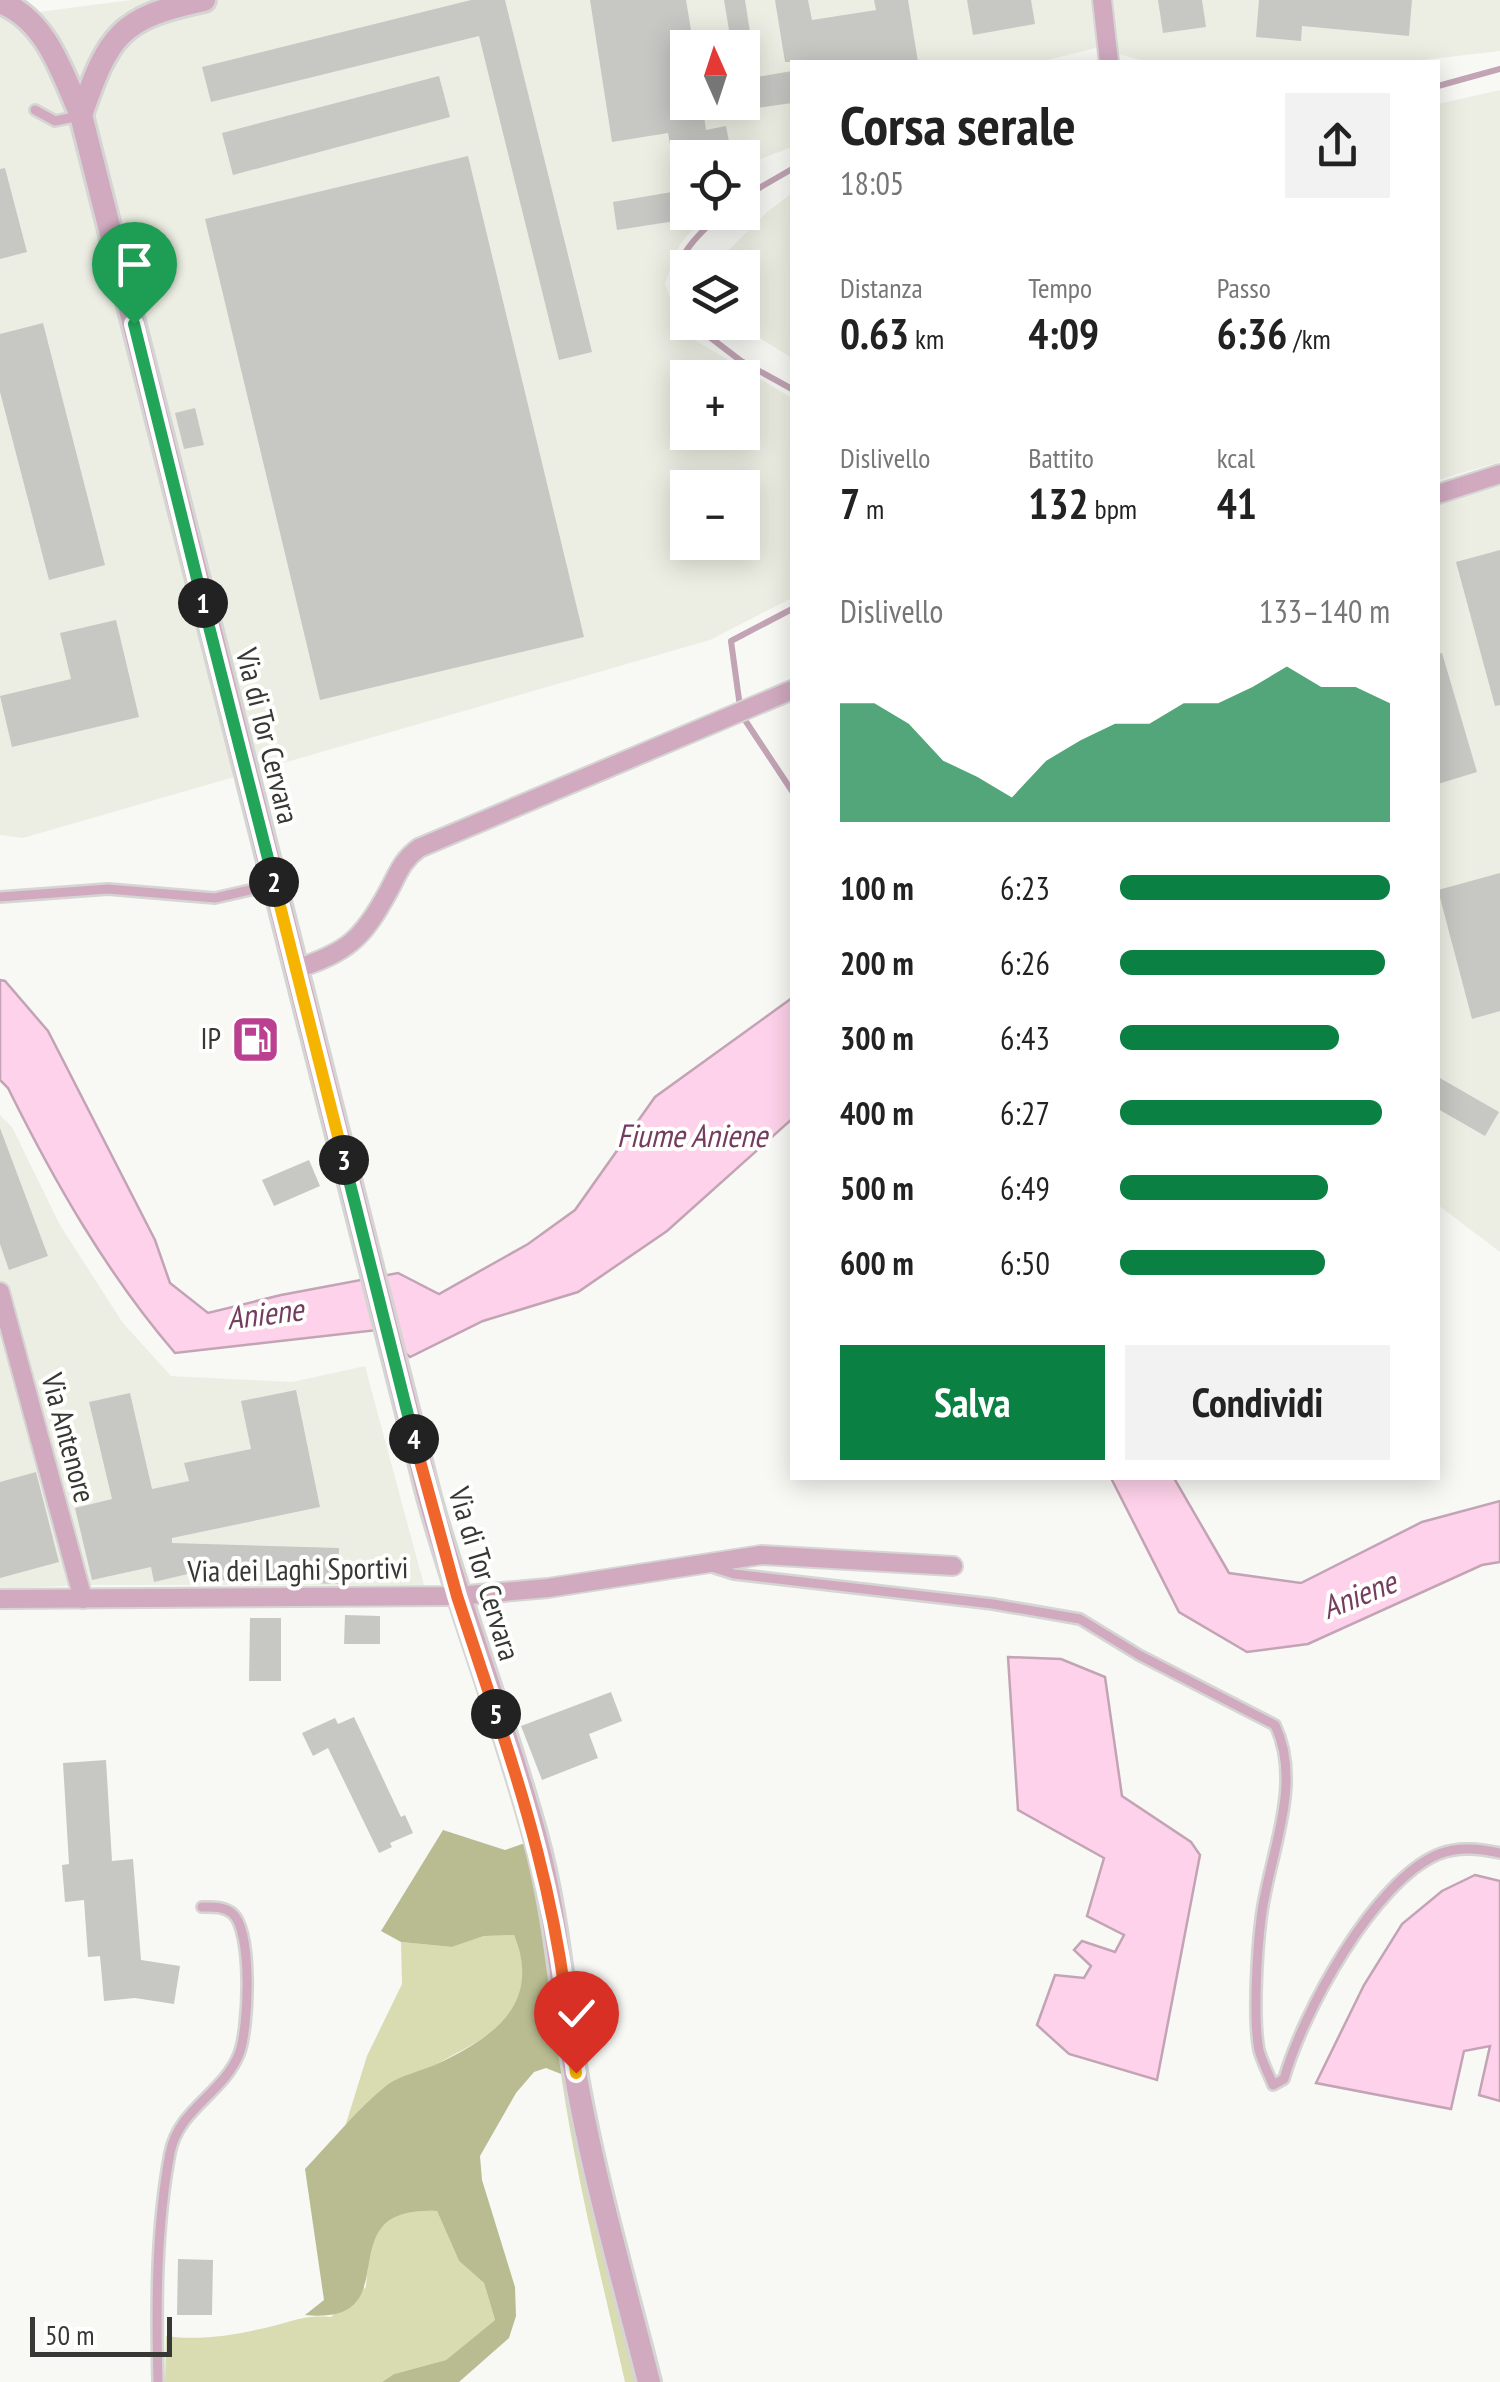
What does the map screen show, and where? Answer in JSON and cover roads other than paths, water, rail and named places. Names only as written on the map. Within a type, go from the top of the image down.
[{"type":"street","points":[[81,115],[97,70],[118,35],[147,15],[204,0]]},
{"type":"street","points":[[1102,0],[1109,60]]},
{"type":"street","name":"Via di Tor Cervara","points":[[0,2],[19,11],[36,27],[81,115],[396,1368],[457,1596],[536,1838],[556,1924],[576,2073],[609,2227],[650,2382]]},
{"type":"street","points":[[1440,493],[1500,474]]},
{"type":"street","points":[[296,970],[346,949],[390,890],[398,869],[419,848],[784,693]]},
{"type":"street","name":"Via Antenore","points":[[0,1292],[84,1599]]},
{"type":"street","name":"Via dei Laghi Sportivi","points":[[0,1599],[457,1596],[548,1588],[760,1555],[953,1566]]},
{"type":"lane","points":[[36,110],[55,121],[81,115]]},
{"type":"lane","points":[[0,897],[108,888],[215,898],[274,885]]},
{"type":"lane","points":[[704,1565],[734,1574],[993,1604],[1080,1619],[1139,1655],[1274,1725],[1286,1756],[1284,1796],[1261,1918],[1258,1966],[1259,2048],[1273,2085],[1284,2079],[1292,2048],[1350,1940],[1399,1884],[1419,1864],[1440,1853],[1462,1849],[1500,1853]]},
{"type":"lane","points":[[158,2382],[156,2290],[170,2152],[184,2118],[229,2073],[244,2035],[246,1968],[241,1925],[226,1909],[202,1906]]},
{"type":"water","name":"Fiume Aniene","points":[[0,980],[48,1031],[155,1240],[170,1283],[208,1313],[398,1273],[439,1294],[528,1244],[575,1210],[655,1097],[790,999],[790,1121],[667,1231],[578,1292],[483,1321],[410,1357],[377,1330],[175,1353],[104,1259],[0,1080]]},
{"type":"water","name":"Aniene","points":[[1112,1480],[1175,1480],[1229,1573],[1301,1583],[1422,1522],[1500,1501],[1500,1562],[1482,1565],[1308,1644],[1247,1652],[1179,1612]]},
{"type":"water","points":[[1008,1657],[1061,1659],[1105,1677],[1122,1796],[1191,1842],[1200,1855],[1157,2080],[1069,2054],[1037,2025],[1055,1975],[1084,1978],[1091,1966],[1074,1950],[1082,1941],[1115,1952],[1124,1935],[1087,1916],[1104,1858],[1018,1810]]},
{"type":"water","points":[[1475,1875],[1500,1881],[1500,2101],[1479,2095],[1490,2046],[1464,2051],[1451,2109],[1316,2083],[1364,1985],[1402,1924],[1442,1891]]},
{"type":"waterway","points":[[1440,85],[1500,69]]},
{"type":"waterway","points":[[760,188],[790,170]]},
{"type":"waterway","points":[[687,250],[704,230]]},
{"type":"waterway","points":[[714,340],[741,361],[790,388]]},
{"type":"waterway","points":[[790,610],[731,641],[741,714],[790,788]]},
{"type":"place","name":"IP","points":[[256,1039]]}]
